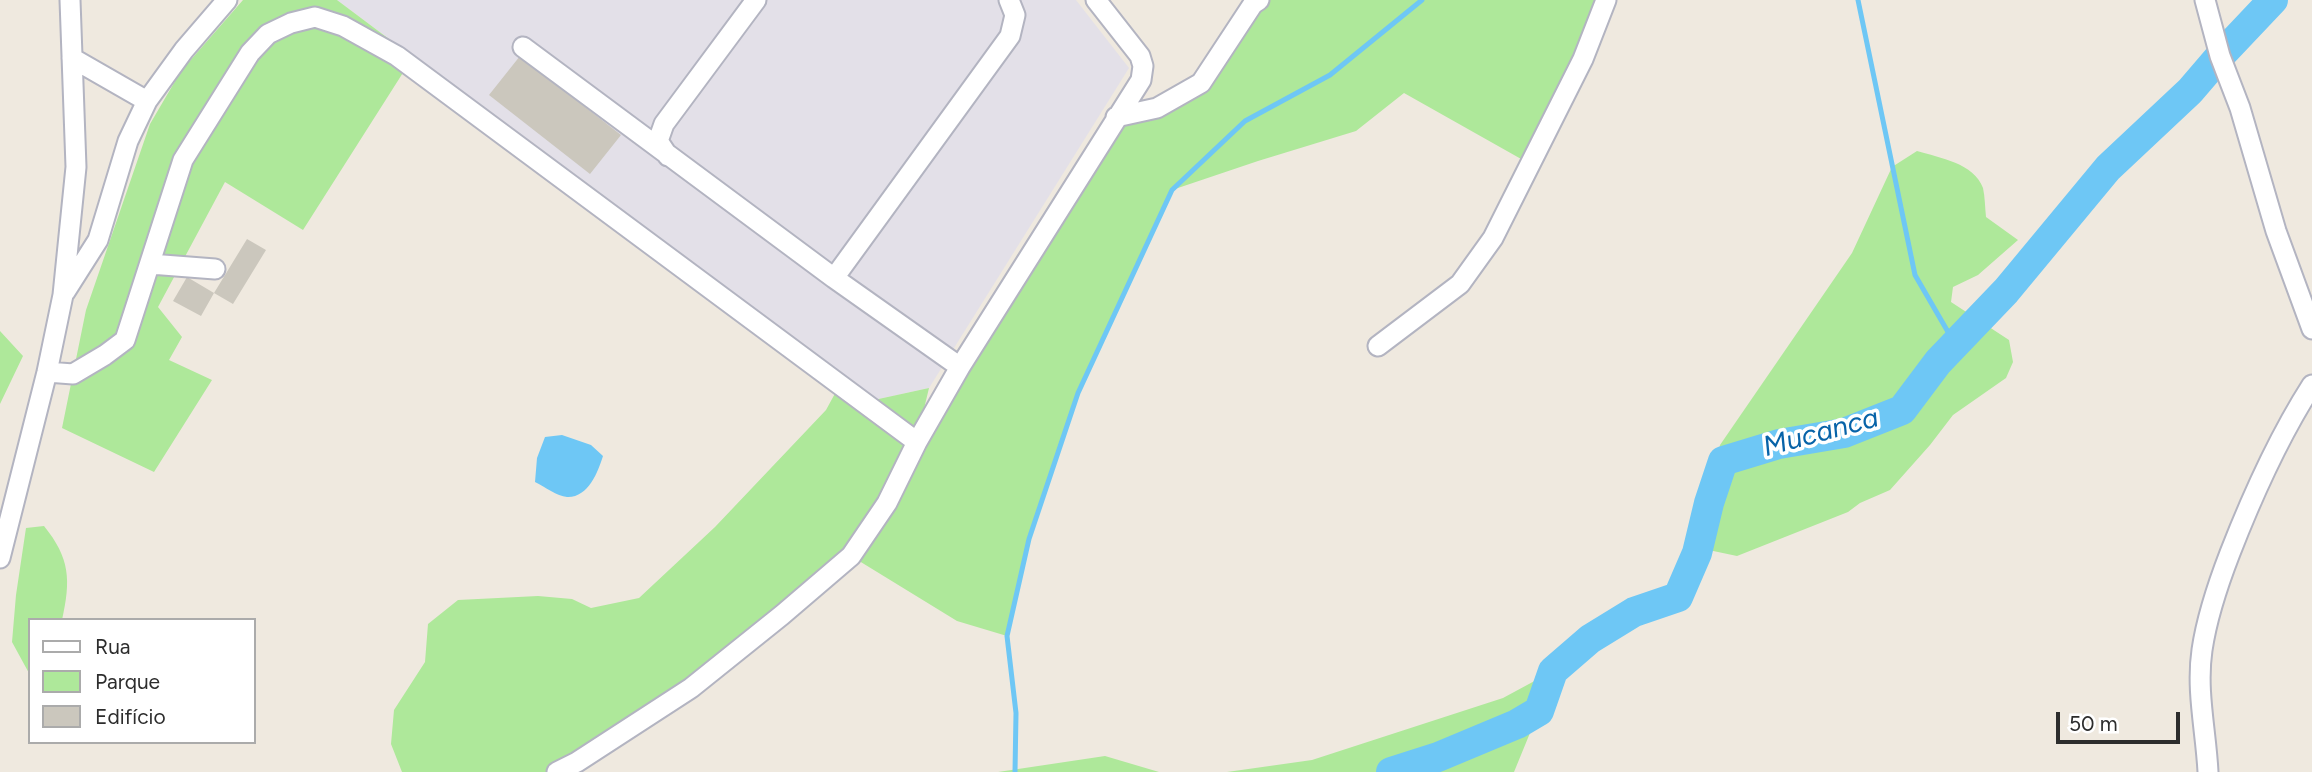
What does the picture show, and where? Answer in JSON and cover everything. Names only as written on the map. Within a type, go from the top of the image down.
[{"type":"street","points":[[0,558],[47,372],[63,295],[76,167],[70,0]]},
{"type":"street","points":[[63,295],[98,240],[128,141],[147,101],[184,50],[227,0]]},
{"type":"street","points":[[669,157],[658,141],[664,124],[756,0]]},
{"type":"street","points":[[834,278],[1010,36],[1014,15],[1009,0]]},
{"type":"street","points":[[557,772],[577,762],[691,688],[851,556],[887,503],[917,442],[960,367],[1141,80],[1143,66],[1140,56],[1096,0]]},
{"type":"street","points":[[1116,117],[1157,108],[1202,83],[1253,4],[1259,0]]},
{"type":"street","points":[[1378,346],[1460,284],[1493,238],[1583,59],[1606,0]]},
{"type":"street","points":[[2205,0],[2220,56],[2239,108],[2276,231],[2312,329]]},
{"type":"street","points":[[47,372],[73,374],[125,340],[183,160],[250,53],[268,34],[290,23],[315,17],[343,26],[397,56],[917,442]]},
{"type":"street","points":[[523,47],[834,278],[960,367]]},
{"type":"street","points":[[72,58],[147,101]]},
{"type":"street","points":[[150,264],[215,269]]},
{"type":"street","points":[[2208,772],[2200,706],[2202,652],[2210,607],[2249,504],[2288,423],[2312,385]]},
{"type":"shaded area","points":[[337,0],[1076,0],[1129,68],[929,388],[874,400]]},
{"type":"green space","points":[[243,0],[337,0],[413,57],[303,230],[225,182],[158,307],[182,337],[169,360],[212,380],[154,472],[62,428],[86,310],[150,124],[181,71]]},
{"type":"green space","points":[[1259,0],[1606,0],[1530,164],[1404,93],[1356,131],[1172,190],[1078,393],[1029,539],[1007,636],[957,621],[851,556],[782,615],[557,772],[402,772],[391,744],[394,710],[425,662],[428,624],[458,600],[538,596],[572,599],[591,608],[639,598],[715,527],[826,410],[844,377],[874,400],[929,388],[917,438],[1116,117],[1201,83]]},
{"type":"green space","points":[[1917,151],[1946,159],[1972,173],[1983,188],[1986,217],[2018,240],[1978,275],[1953,287],[1951,302],[2009,340],[2013,362],[2006,378],[1953,415],[1890,490],[1860,503],[1848,512],[1737,556],[1699,548],[1720,445],[1852,253],[1892,167]]},
{"type":"green space","points":[[0,331],[23,356],[0,404]]},
{"type":"green space","points":[[44,526],[59,549],[67,581],[62,618],[28,618],[28,671],[12,642],[26,528]]},
{"type":"green space","points":[[1553,671],[1514,772],[1227,772],[1312,760],[1503,698]]},
{"type":"green space","points":[[1105,756],[1159,772],[998,772]]},
{"type":"water","points":[[562,435],[591,445],[603,456],[586,489],[567,497],[535,482],[537,458],[545,437]]},
{"type":"building","points":[[520,56],[621,135],[590,174],[489,95]]},
{"type":"building","points":[[247,239],[266,250],[233,304],[214,293]]},
{"type":"building","points":[[187,277],[214,293],[201,316],[173,301]]},
{"type":"waterway","points":[[1015,772],[1016,713],[1007,636],[1029,539],[1078,393],[1172,190],[1245,121],[1330,75],[1422,0]]},
{"type":"waterway","points":[[1858,0],[1915,275],[1955,344]]},
{"type":"waterway","name":"Mucanca","points":[[1391,772],[1438,757],[1517,724],[1539,711],[1553,671],[1590,639],[1634,612],[1678,597],[1697,553],[1723,461],[1779,444],[1844,433],[1902,410],[1938,362],[2006,291],[2108,168],[2190,91],[2273,0]]}]
